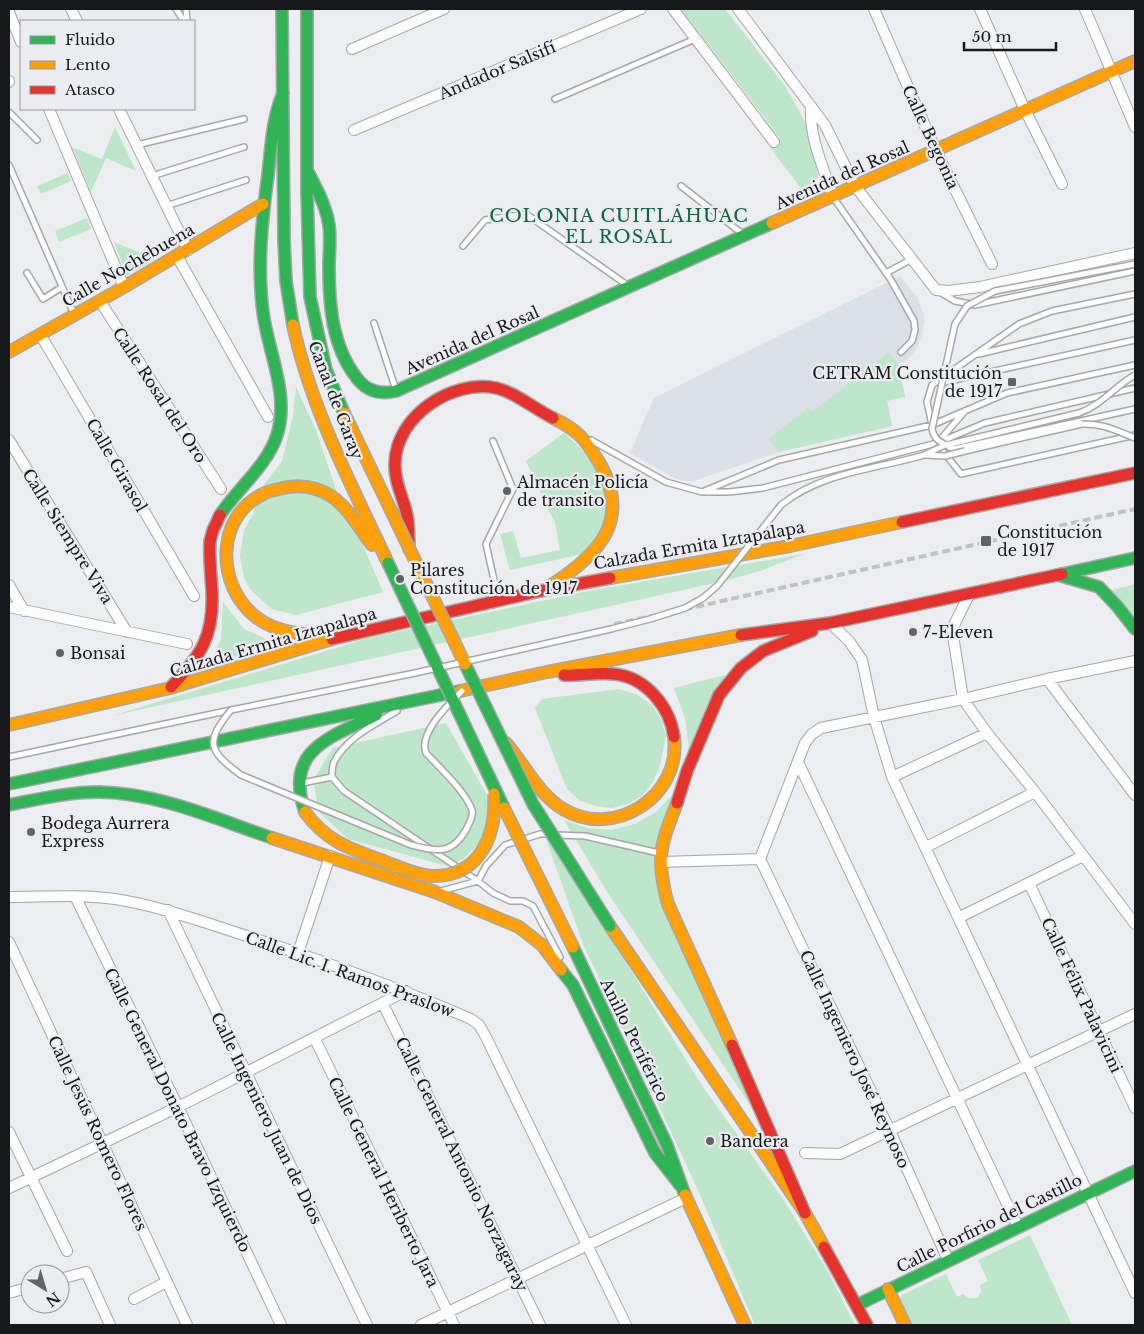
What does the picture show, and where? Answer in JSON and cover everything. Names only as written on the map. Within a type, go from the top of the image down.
[{"type":"main road","name":"Canal de Garay","points":[[282,9],[284,243],[289,303],[303,363],[326,427],[487,773]]},
{"type":"main road","name":"Canal de Garay","points":[[307,9],[307,170],[310,297],[326,370],[344,413],[500,737]]},
{"type":"main road","name":"Avenida del Rosal","points":[[396,391],[1135,61]]},
{"type":"main road","points":[[170,688],[197,658],[211,632],[213,615],[210,552],[213,530],[228,502],[256,471],[272,448],[278,434],[281,418],[281,400],[265,329],[261,288],[263,204],[276,107],[283,93]]},
{"type":"main road","points":[[307,170],[322,202],[329,225],[330,295],[343,356],[352,373],[369,390],[385,394],[396,391]]},
{"type":"main road","name":"Calle Nochebuena","points":[[9,352],[188,250],[263,204]]},
{"type":"main road","points":[[409,549],[408,526],[394,474],[395,457],[401,439],[413,419],[431,403],[453,392],[474,387],[503,390],[582,435],[603,467],[612,486],[614,504],[611,522],[604,538],[589,557],[569,574],[540,591]]},
{"type":"main road","name":"Calzada Ermita Iztapalapa","points":[[9,724],[170,688],[341,636],[540,591],[790,546],[1134,472]]},
{"type":"main road","points":[[341,636],[313,636],[283,630],[268,624],[248,610],[234,592],[226,570],[225,550],[231,530],[245,508],[261,495],[271,491],[288,487],[303,486],[314,488],[331,496],[345,507],[366,537],[388,563]]},
{"type":"main road","points":[[9,784],[730,636],[830,623],[969,596],[1135,558]]},
{"type":"main road","points":[[1058,575],[1099,587],[1135,629]]},
{"type":"main road","points":[[805,1213],[668,904],[663,885],[662,847],[688,771],[719,695],[741,668],[763,652],[830,623]]},
{"type":"main road","points":[[500,737],[523,763],[546,797],[554,805],[573,816],[601,821],[619,819],[636,811],[651,799],[666,778],[674,761],[675,732],[673,722],[663,704],[639,682],[623,676],[608,674],[570,675],[548,672]]},
{"type":"main road","points":[[390,706],[366,720],[333,734],[320,743],[302,766],[299,784],[300,798],[305,812],[320,832],[340,844],[418,874],[443,876],[463,869],[472,863],[489,842],[495,812],[493,792],[487,773]]},
{"type":"main road","points":[[500,737],[533,804],[610,926],[805,1213],[867,1325]]},
{"type":"main road","name":"Anillo Periférico","points":[[487,773],[573,947],[667,1145],[680,1185],[745,1325]]},
{"type":"main road","points":[[11,806],[63,794],[111,792],[145,797],[330,856],[435,892],[519,927],[542,945],[573,985],[655,1153],[680,1185]]},
{"type":"main road","name":"Calle Porfirio del Castillo","points":[[857,1305],[1135,1171]]},
{"type":"main road","points":[[888,1289],[905,1325]]},
{"type":"street","points":[[352,49],[444,9]]},
{"type":"street","name":"Andador Salsifí","points":[[354,130],[641,9]]},
{"type":"street","points":[[673,9],[774,142]]},
{"type":"street","points":[[738,9],[825,125],[855,186],[936,290],[948,291],[980,287],[1135,253]]},
{"type":"street","name":"Calle Begonia","points":[[874,9],[936,151],[992,264]]},
{"type":"street","points":[[980,9],[1062,184]]},
{"type":"street","points":[[1084,9],[1135,127]]},
{"type":"street","points":[[9,12],[20,40]]},
{"type":"street","points":[[811,106],[812,132],[833,196]]},
{"type":"street","points":[[49,110],[124,287]]},
{"type":"street","points":[[120,110],[188,250]]},
{"type":"street","points":[[176,256],[268,417]]},
{"type":"street","name":"Calle Rosal del Oro","points":[[100,301],[221,489]]},
{"type":"street","name":"Calle Girasol","points":[[40,334],[194,596]]},
{"type":"street","name":"Calle Siempre Viva","points":[[9,440],[128,632]]},
{"type":"street","points":[[9,585],[24,611]]},
{"type":"street","points":[[969,596],[952,629],[963,699],[987,733],[1035,792],[1135,924]]},
{"type":"street","points":[[9,607],[187,644]]},
{"type":"street","points":[[830,623],[850,641],[862,660],[874,716],[892,777],[960,917],[1135,1293]]},
{"type":"street","points":[[662,858],[760,859],[805,743],[812,734],[821,728],[1135,662]]},
{"type":"street","points":[[1047,679],[1135,795]]},
{"type":"street","points":[[892,777],[987,733]]},
{"type":"street","points":[[798,762],[1018,1227]]},
{"type":"street","points":[[926,847],[1035,792]]},
{"type":"street","points":[[298,953],[330,856]]},
{"type":"street","points":[[960,917],[1083,856]]},
{"type":"street","name":"Calle Ingeniero José Reynoso","points":[[760,859],[890,1132],[948,1260]]},
{"type":"street","name":"Calle Félix Palavicini","points":[[1029,883],[1135,1108]]},
{"type":"street","name":"Calle Lic. I. Ramos Praslow","points":[[9,897],[75,896],[113,899],[168,910],[406,991],[471,1019],[479,1025],[626,1325]]},
{"type":"street","name":"Calle General Donato Bravo Izquierdo","points":[[75,896],[178,1107],[281,1325]]},
{"type":"street","name":"Calle Ingeniero Juan de Dios","points":[[168,910],[367,1325]]},
{"type":"street","name":"Calle Jesús Romero Flores","points":[[9,942],[187,1325]]},
{"type":"street","points":[[9,1188],[178,1107],[315,1039],[406,991]]},
{"type":"street","name":"Calle General Antonio Norzagaray","points":[[383,1004],[540,1325]]},
{"type":"street","points":[[805,1153],[840,1154],[890,1132],[1135,1014]]},
{"type":"street","name":"Calle General Heriberto Jara","points":[[315,1039],[454,1325]]},
{"type":"street","points":[[9,1132],[67,1251]]},
{"type":"street","points":[[421,1325],[686,1198]]},
{"type":"street","points":[[70,1276],[86,1272],[110,1325]]},
{"type":"street","points":[[134,1300],[166,1282]]},
{"type":"lane","points":[[176,9],[184,20]]},
{"type":"lane","points":[[555,99],[696,39]]},
{"type":"lane","points":[[9,112],[37,140]]},
{"type":"lane","points":[[137,145],[244,118]]},
{"type":"lane","points":[[152,176],[244,146]]},
{"type":"lane","points":[[9,165],[74,315]]},
{"type":"lane","points":[[166,206],[246,180]]},
{"type":"lane","points":[[681,186],[746,236]]},
{"type":"lane","points":[[833,196],[891,280],[914,321],[915,330],[912,341],[901,352]]},
{"type":"lane","points":[[463,246],[485,220],[526,214],[630,287]]},
{"type":"lane","points":[[886,273],[912,259]]},
{"type":"lane","points":[[946,445],[933,436],[932,428],[955,324],[967,306],[995,291],[1135,264]]},
{"type":"lane","points":[[936,290],[955,301],[975,305],[1135,271]]},
{"type":"lane","points":[[27,273],[43,299],[62,287]]},
{"type":"lane","points":[[932,424],[927,402],[932,385],[1018,324],[1052,311],[1135,294]]},
{"type":"lane","points":[[976,354],[1135,317]]},
{"type":"lane","points":[[374,323],[396,391]]},
{"type":"lane","points":[[932,385],[1135,340]]},
{"type":"lane","points":[[702,492],[779,460],[932,424],[1007,393],[1135,365]]},
{"type":"lane","points":[[9,757],[406,675],[650,619],[685,608],[703,598],[717,586],[781,505],[794,494],[831,478],[924,455],[946,445],[1091,409],[1135,374]]},
{"type":"lane","points":[[582,435],[666,482],[702,492],[729,492],[763,488],[938,443],[985,423],[1135,388]]},
{"type":"lane","points":[[938,443],[954,449],[1135,409]]},
{"type":"lane","points":[[938,443],[966,410]]},
{"type":"lane","points":[[924,455],[945,456],[1082,424],[1105,426],[1135,436]]},
{"type":"lane","points":[[938,443],[961,474],[1135,436]]},
{"type":"lane","points":[[492,441],[513,489],[486,544],[499,601]]},
{"type":"lane","points":[[231,710],[218,726],[214,736],[214,751],[222,761],[241,776],[411,845],[440,851],[452,846],[463,834],[471,819],[472,811],[458,787],[426,753],[424,743],[434,720],[462,691]]},
{"type":"lane","points":[[412,702],[366,729],[347,744],[333,763],[332,777],[344,791],[493,893],[510,900],[523,901],[533,906],[573,985]]},
{"type":"lane","points":[[299,784],[332,777]]},
{"type":"lane","points":[[435,892],[478,881],[486,866],[505,845],[540,834],[585,836],[662,858]]},
{"type":"shaded area","points":[[900,276],[917,297],[924,314],[924,321],[922,335],[916,350],[906,361],[898,364],[905,397],[887,401],[892,426],[779,452],[694,481],[674,478],[630,453],[654,398]]},
{"type":"green space","points":[[681,9],[725,9],[785,86],[808,127],[818,175],[815,182],[801,188],[770,148],[780,138]]},
{"type":"green space","points":[[115,127],[136,171],[106,158],[91,192],[72,147],[102,159]]},
{"type":"green space","points":[[68,173],[71,181],[41,194],[37,186]]},
{"type":"green space","points":[[87,218],[91,229],[59,242],[55,231]]},
{"type":"green space","points":[[114,242],[155,259],[127,276]]},
{"type":"green space","points":[[889,352],[898,364],[905,397],[887,401],[892,426],[779,452],[768,439],[808,408],[812,412]]},
{"type":"green space","points":[[296,387],[316,430],[343,510],[352,520],[383,592],[296,615],[271,609],[250,589],[244,578],[240,556],[244,530],[253,514],[260,490],[282,461],[293,416]]},
{"type":"green space","points":[[564,433],[598,469],[604,480],[609,517],[587,553],[510,570],[500,534],[513,531],[521,558],[560,550],[555,523],[526,461]]},
{"type":"green space","points":[[804,554],[760,571],[724,581],[111,716],[369,638],[588,591]]},
{"type":"green space","points":[[1135,584],[1135,623],[1109,591]]},
{"type":"green space","points":[[223,602],[244,629],[273,642],[208,668],[221,639]]},
{"type":"green space","points":[[725,675],[689,751],[685,718],[674,688]]},
{"type":"green space","points":[[618,689],[636,694],[651,704],[661,719],[666,736],[660,766],[653,782],[643,795],[628,804],[612,808],[595,806],[579,800],[567,789],[535,708],[542,699]]},
{"type":"green space","points":[[446,723],[487,795],[489,813],[486,831],[477,846],[463,859],[447,866],[348,839],[319,812],[313,780],[333,748]]},
{"type":"green space","points":[[673,794],[663,899],[763,1124],[609,895],[564,820],[587,828],[611,830],[635,824],[656,812]]},
{"type":"green space","points":[[541,825],[701,1084],[783,1199],[827,1270],[855,1325],[755,1325],[698,1190],[583,944]]},
{"type":"green space","points":[[1030,1235],[1072,1325],[911,1325],[899,1302],[902,1295],[946,1274],[957,1297],[963,1294],[968,1298],[977,1298],[981,1292],[980,1285],[988,1281],[978,1260]]},
{"type":"railway","points":[[614,624],[1135,509]]},
{"type":"traffic: fast","points":[[282,9],[284,239],[286,281],[293,325]]},
{"type":"traffic: fast","points":[[307,9],[307,192],[310,297],[326,370],[344,413]]},
{"type":"traffic: fast","points":[[220,515],[266,457],[277,435],[280,420],[280,389],[263,312],[260,260],[272,134],[276,113],[283,93]]},
{"type":"traffic: fast","points":[[308,172],[318,191],[328,218],[331,310],[337,339],[342,352],[348,365],[364,386],[379,392],[396,391]]},
{"type":"traffic: fast","points":[[396,391],[772,223]]},
{"type":"traffic: fast","points":[[1062,574],[1135,558]]},
{"type":"traffic: fast","points":[[388,563],[504,808]]},
{"type":"traffic: fast","points":[[1058,575],[1099,587],[1135,629]]},
{"type":"traffic: fast","points":[[465,664],[533,804],[610,926]]},
{"type":"traffic: fast","points":[[9,784],[460,691]]},
{"type":"traffic: fast","points":[[305,812],[300,791],[301,773],[306,759],[328,739],[376,715]]},
{"type":"traffic: fast","points":[[9,805],[76,793],[121,793],[187,808],[272,838]]},
{"type":"traffic: fast","points":[[573,947],[667,1145],[685,1195]]},
{"type":"traffic: fast","points":[[561,970],[573,985],[655,1153],[680,1185]]},
{"type":"traffic: fast","points":[[857,1305],[1135,1171]]},
{"type":"traffic: slow","points":[[772,223],[1135,61]]},
{"type":"traffic: slow","points":[[9,352],[124,287],[263,204]]},
{"type":"traffic: slow","points":[[293,325],[310,387],[321,417],[388,563]]},
{"type":"traffic: slow","points":[[344,413],[465,664]]},
{"type":"traffic: slow","points":[[550,586],[583,562],[596,549],[611,519],[612,502],[609,483],[589,447],[575,431],[553,418]]},
{"type":"traffic: slow","points":[[329,636],[301,634],[272,627],[256,617],[243,604],[233,588],[226,552],[229,534],[236,518],[248,504],[267,492],[286,487],[312,488],[331,496],[343,506],[372,545]]},
{"type":"traffic: slow","points":[[610,578],[790,546],[902,522]]},
{"type":"traffic: slow","points":[[460,691],[547,672],[741,635]]},
{"type":"traffic: slow","points":[[9,725],[170,688],[332,639]]},
{"type":"traffic: slow","points":[[506,743],[539,787],[554,803],[583,817],[603,819],[623,815],[641,807],[656,794],[667,778],[674,758],[674,737]]},
{"type":"traffic: slow","points":[[305,812],[321,830],[338,842],[358,852],[406,870],[432,876],[449,874],[462,869],[474,861],[482,851],[492,824],[494,794]]},
{"type":"traffic: slow","points":[[677,803],[666,831],[661,856],[661,870],[668,904],[732,1045]]},
{"type":"traffic: slow","points":[[504,808],[573,947]]},
{"type":"traffic: slow","points":[[272,838],[435,892],[519,927],[542,945],[561,970]]},
{"type":"traffic: slow","points":[[610,926],[805,1213],[824,1247]]},
{"type":"traffic: slow","points":[[685,1195],[745,1325]]},
{"type":"traffic: slow","points":[[888,1289],[905,1325]]},
{"type":"traffic: jam","points":[[409,549],[407,515],[397,483],[395,463],[398,446],[405,430],[429,404],[445,395],[462,389],[496,388],[518,397],[553,418]]},
{"type":"traffic: jam","points":[[902,522],[1135,473]]},
{"type":"traffic: jam","points":[[171,687],[198,655],[208,633],[212,607],[210,541],[220,515]]},
{"type":"traffic: jam","points":[[741,635],[830,623],[1062,574]]},
{"type":"traffic: jam","points":[[332,639],[540,591],[610,578]]},
{"type":"traffic: jam","points":[[677,803],[687,771],[719,695],[741,668],[763,651],[812,631]]},
{"type":"traffic: jam","points":[[564,675],[602,673],[626,676],[636,681],[646,687],[662,705],[672,726],[674,737]]},
{"type":"traffic: jam","points":[[732,1045],[805,1213]]},
{"type":"traffic: jam","points":[[824,1247],[867,1325]]},
{"type":"place","name":"CETRAM Constitución de 1917","points":[[1012,382]]},
{"type":"place","name":"Almacén Policía de transito","points":[[507,491]]},
{"type":"place","name":"Constitución de 1917","points":[[986,541]]},
{"type":"place","name":"Pilares Constitución de 1917","points":[[400,579]]},
{"type":"place","name":"7-Eleven","points":[[913,632]]},
{"type":"place","name":"Bonsai","points":[[60,653]]},
{"type":"place","name":"Bodega Aurrera Express","points":[[31,832]]},
{"type":"place","name":"Bandera","points":[[710,1141]]},
{"type":"district","name":"COLONIA CUITLÁHUAC EL ROSAL","points":[[619,226]]}]
